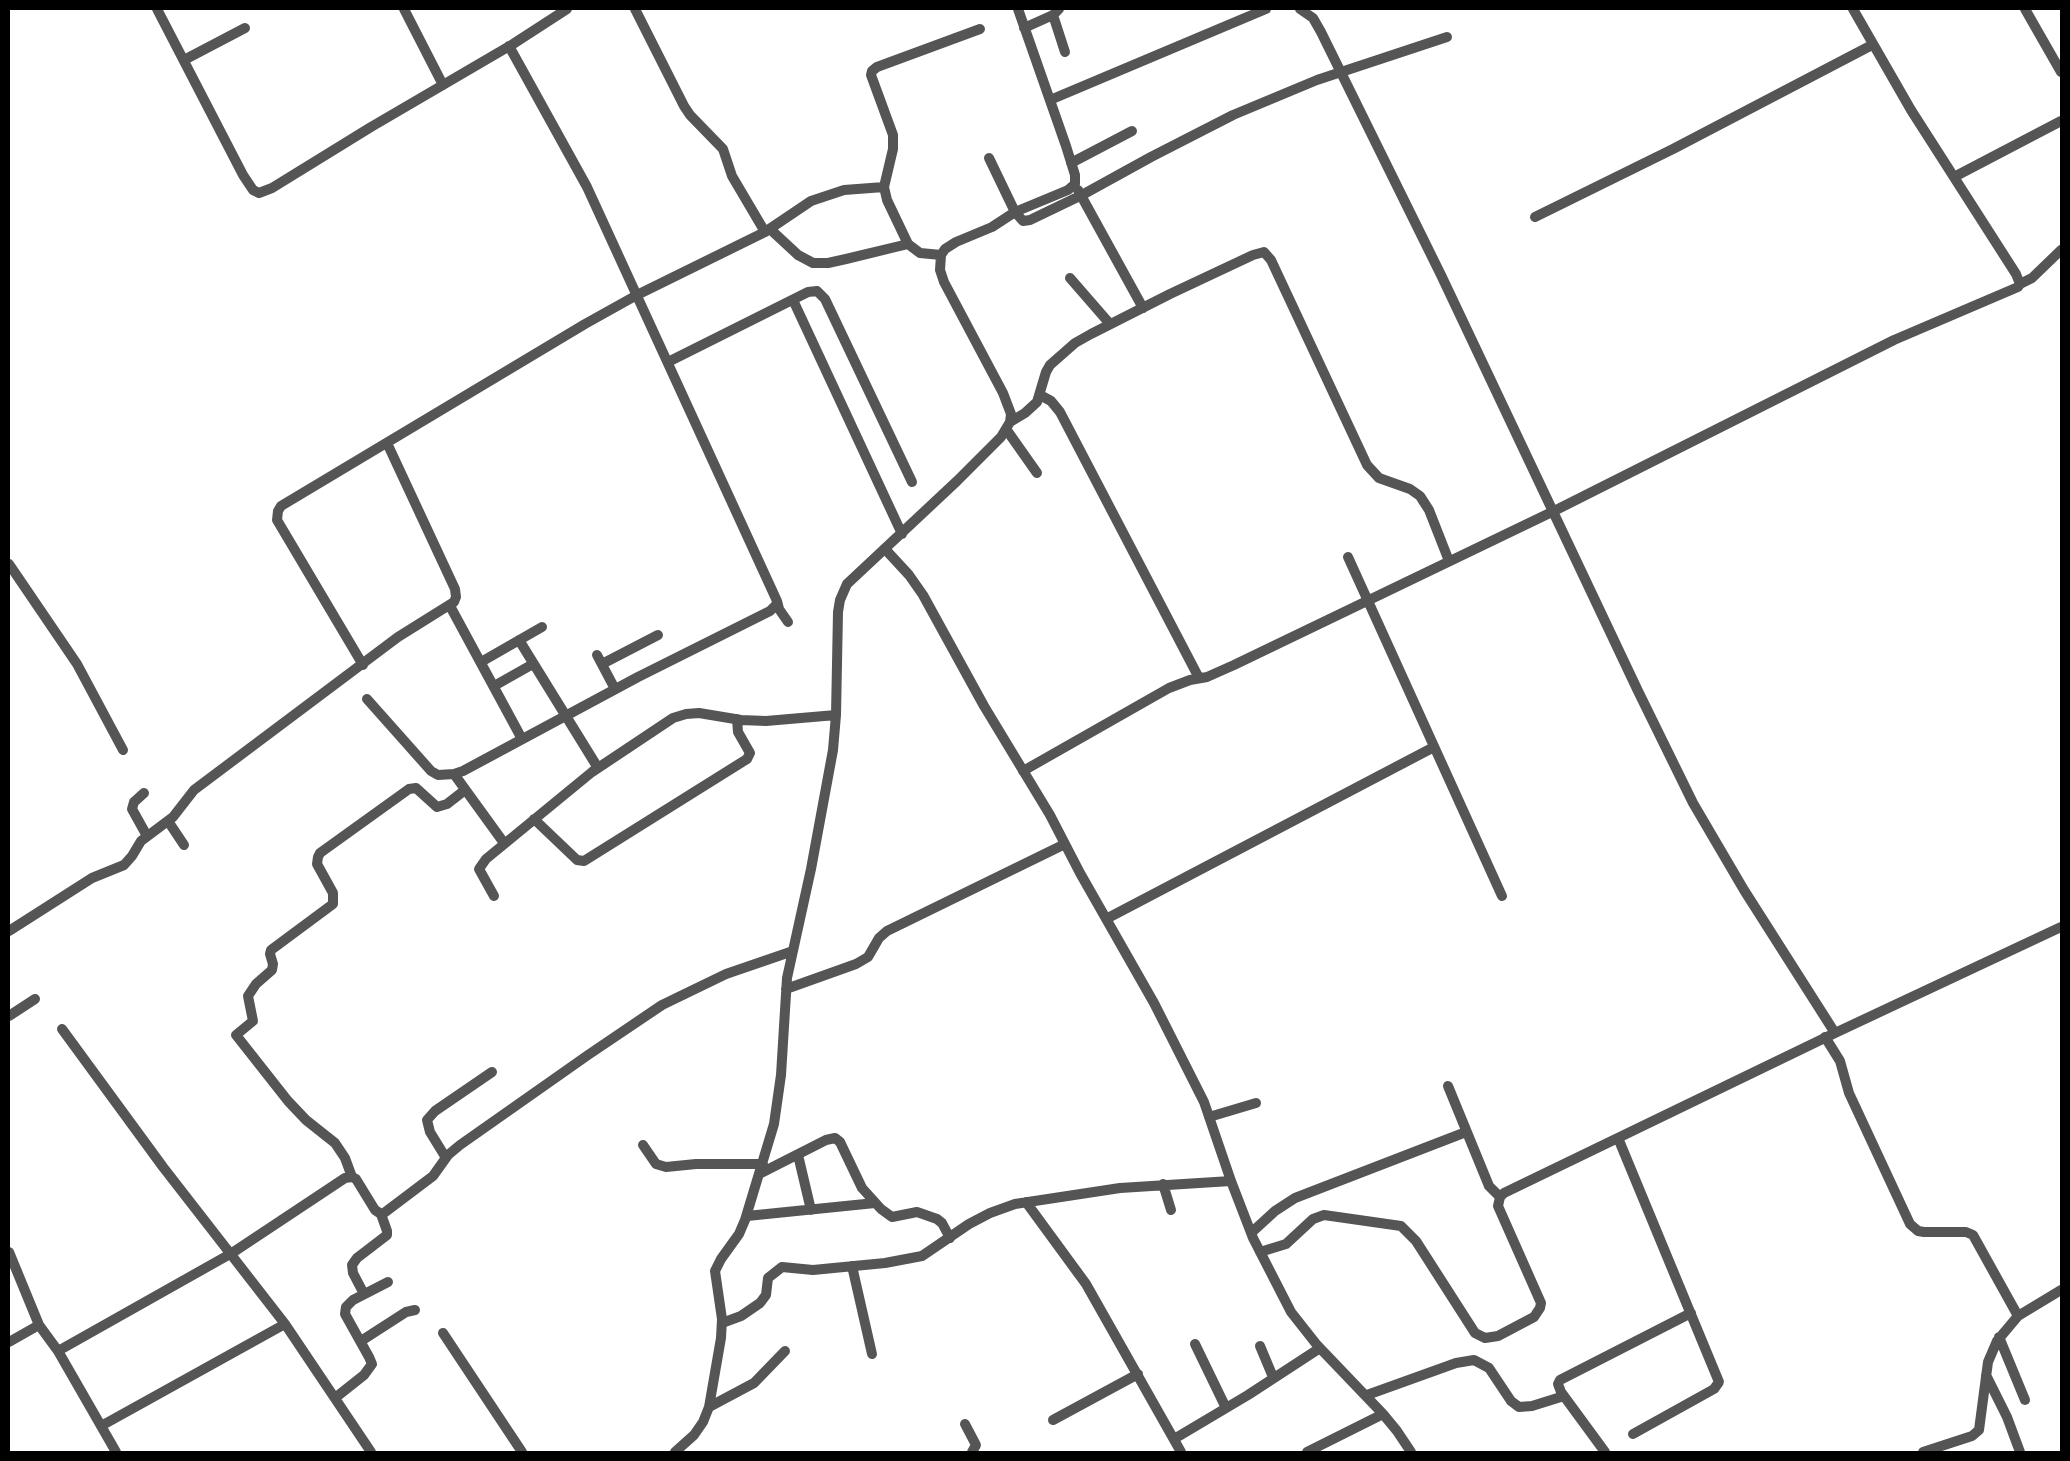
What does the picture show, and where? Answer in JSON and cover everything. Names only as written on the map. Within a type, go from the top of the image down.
[{"type":"street","points":[[157,9],[243,175],[253,190],[259,193],[272,188],[509,46],[567,9]]},
{"type":"street","points":[[404,9],[443,85]]},
{"type":"street","points":[[635,9],[684,106],[722,150],[732,176],[768,230],[798,255],[813,263],[846,260],[908,244]]},
{"type":"street","points":[[1018,9],[1075,175],[1075,184],[1143,308]]},
{"type":"street","points":[[1050,100],[1266,9]]},
{"type":"street","points":[[1300,9],[1313,18],[1441,275],[1693,803],[1744,890],[1835,1033]]},
{"type":"street","points":[[1853,9],[1911,110],[2016,274],[2020,284]]},
{"type":"street","points":[[2025,9],[2061,72]]},
{"type":"street","points":[[1024,28],[1056,12],[1065,52]]},
{"type":"street","points":[[184,60],[245,28]]},
{"type":"street","points":[[941,255],[920,253],[908,244],[887,200],[884,187],[893,149],[893,135],[871,75],[872,71],[877,67],[980,29]]},
{"type":"street","points":[[989,158],[1015,212],[1023,221],[1030,220],[1082,195],[1233,115],[1317,80],[1447,37]]},
{"type":"street","points":[[1535,217],[1673,149],[1872,44]]},
{"type":"street","points":[[509,46],[571,155],[668,362],[779,609],[788,622]]},
{"type":"street","points":[[1954,177],[2061,121]]},
{"type":"street","points":[[1071,163],[1132,131]]},
{"type":"street","points":[[675,1452],[694,1435],[703,1422],[709,1407],[722,1323],[716,1270],[720,1260],[739,1234],[747,1216],[762,1169],[779,1102],[786,989],[819,826],[832,750],[836,715],[838,612],[840,600],[847,584],[902,534],[1001,437],[1008,426],[1011,414],[1003,393],[944,282],[940,270],[941,255],[956,242],[992,228],[1015,212],[1072,188],[1075,184]]},
{"type":"street","points":[[363,665],[284,534],[276,515],[281,506],[637,295],[768,230],[795,210],[820,197],[844,190],[884,187]]},
{"type":"street","points":[[1023,771],[1162,691],[1180,683],[1226,669],[1554,511],[1894,340],[2015,289],[2032,278],[2061,250]]},
{"type":"street","points":[[1008,426],[1032,408],[1040,395],[1046,372],[1054,361],[1076,343],[1143,308],[1253,255],[1264,252],[1268,255],[1367,465],[1379,478],[1410,489],[1420,496],[1429,510],[1449,561]]},
{"type":"street","points":[[1070,278],[1110,324]]},
{"type":"street","points":[[668,362],[813,290],[820,293],[825,299],[912,482]]},
{"type":"street","points":[[793,300],[902,534]]},
{"type":"street","points":[[1040,395],[1051,402],[1060,412],[1199,678]]},
{"type":"street","points":[[1008,426],[1037,473]]},
{"type":"street","points":[[9,931],[92,878],[124,865],[147,836],[168,821],[194,790],[398,637],[450,606],[456,597],[455,589],[387,443]]},
{"type":"street","points":[[885,549],[909,575],[923,595],[979,698],[1065,844],[1154,1003],[1204,1102],[1251,1233],[1291,1312],[1320,1348],[1367,1395],[1398,1431],[1411,1452]]},
{"type":"street","points":[[1348,556],[1502,896]]},
{"type":"street","points":[[9,564],[77,664],[123,750]]},
{"type":"street","points":[[367,699],[431,771],[438,775],[454,774],[615,689],[770,611],[777,601]]},
{"type":"street","points":[[450,606],[522,739]]},
{"type":"street","points":[[481,662],[542,627]]},
{"type":"street","points":[[602,664],[658,635]]},
{"type":"street","points":[[519,640],[564,716],[598,768]]},
{"type":"street","points":[[596,655],[615,689]]},
{"type":"street","points":[[494,686],[533,664]]},
{"type":"street","points":[[494,896],[479,869],[486,858],[598,768],[673,718],[699,713],[766,721],[836,715]]},
{"type":"street","points":[[534,819],[577,860],[584,861],[747,760],[750,753],[738,732],[737,719]]},
{"type":"street","points":[[1106,919],[1434,747]]},
{"type":"street","points":[[454,774],[504,843]]},
{"type":"street","points":[[364,1294],[353,1273],[352,1265],[387,1234],[381,1214],[375,1210],[358,1182],[352,1177],[340,1149],[288,1101],[236,1035],[253,1021],[248,1006],[248,996],[256,984],[272,970],[271,950],[333,904],[333,893],[317,864],[320,853],[409,789],[416,788],[437,807],[447,804],[465,790]]},
{"type":"street","points":[[144,793],[134,802],[132,809],[147,836]]},
{"type":"street","points":[[168,821],[184,845]]},
{"type":"street","points":[[786,989],[856,964],[868,957],[878,938],[886,931],[1065,844]]},
{"type":"street","points":[[1260,1252],[1286,1244],[1309,1222],[1324,1215],[1401,1226],[1416,1241],[1475,1333],[1485,1338],[1492,1337],[1534,1317],[1541,1303],[1498,1206],[1500,1197],[1511,1189],[2061,927]]},
{"type":"street","points":[[381,1214],[433,1176],[446,1158],[460,1145],[662,1005],[726,974],[793,951]]},
{"type":"street","points":[[9,1016],[35,999]]},
{"type":"street","points":[[62,1029],[163,1167],[232,1253],[285,1324],[371,1452]]},
{"type":"street","points":[[1825,1038],[1840,1061],[1849,1093],[1910,1224],[1924,1232],[1966,1232],[1973,1235],[2018,1316]]},
{"type":"street","points":[[446,1158],[430,1132],[427,1120],[435,1111],[492,1072]]},
{"type":"street","points":[[1448,1086],[1489,1186],[1500,1197]]},
{"type":"street","points":[[1209,1117],[1256,1103]]},
{"type":"street","points":[[1251,1233],[1275,1211],[1295,1198],[1466,1132]]},
{"type":"street","points":[[643,1145],[656,1164],[666,1167],[696,1164],[762,1169],[798,1155],[832,1138],[838,1139],[862,1188],[875,1203],[892,1217],[917,1212],[936,1219],[942,1223],[950,1238]]},
{"type":"street","points":[[1618,1138],[1719,1384],[1633,1434]]},
{"type":"street","points":[[798,1155],[811,1210]]},
{"type":"street","points":[[58,1351],[232,1253],[345,1178],[352,1177]]},
{"type":"street","points":[[722,1323],[741,1316],[760,1303],[766,1295],[768,1278],[777,1269],[787,1267],[813,1270],[922,1256],[969,1224],[990,1213],[1026,1202],[1120,1188],[1231,1181]]},
{"type":"street","points":[[1163,1184],[1171,1210]]},
{"type":"street","points":[[1026,1202],[1086,1284],[1182,1452]]},
{"type":"street","points":[[747,1216],[875,1203]]},
{"type":"street","points":[[9,1252],[39,1325],[58,1351],[116,1452]]},
{"type":"street","points":[[852,1266],[872,1354]]},
{"type":"street","points":[[335,1398],[364,1376],[370,1368],[371,1361],[344,1310],[349,1303],[388,1282]]},
{"type":"street","points":[[1923,1452],[1972,1436],[1980,1430],[1986,1375],[1991,1352],[1999,1338],[2018,1316],[2061,1290]]},
{"type":"street","points":[[361,1341],[406,1312],[415,1310]]},
{"type":"street","points":[[1605,1452],[1564,1396],[1558,1384],[1564,1376],[1691,1313]]},
{"type":"street","points":[[101,1426],[285,1324]]},
{"type":"street","points":[[9,1342],[39,1325]]},
{"type":"street","points":[[443,1333],[522,1452]]},
{"type":"street","points":[[1999,1338],[2025,1400]]},
{"type":"street","points":[[1196,1344],[1226,1408]]},
{"type":"street","points":[[1260,1346],[1273,1377]]},
{"type":"street","points":[[1174,1439],[1320,1348]]},
{"type":"street","points":[[709,1407],[754,1382],[786,1351]]},
{"type":"street","points":[[1367,1395],[1456,1363],[1474,1360],[1489,1368],[1511,1401],[1520,1407],[1532,1406],[1564,1396]]},
{"type":"street","points":[[1053,1420],[1138,1374]]},
{"type":"street","points":[[1986,1375],[2007,1417],[2020,1452]]},
{"type":"street","points":[[1307,1452],[1383,1414]]},
{"type":"street","points":[[965,1424],[976,1445],[972,1452]]}]
